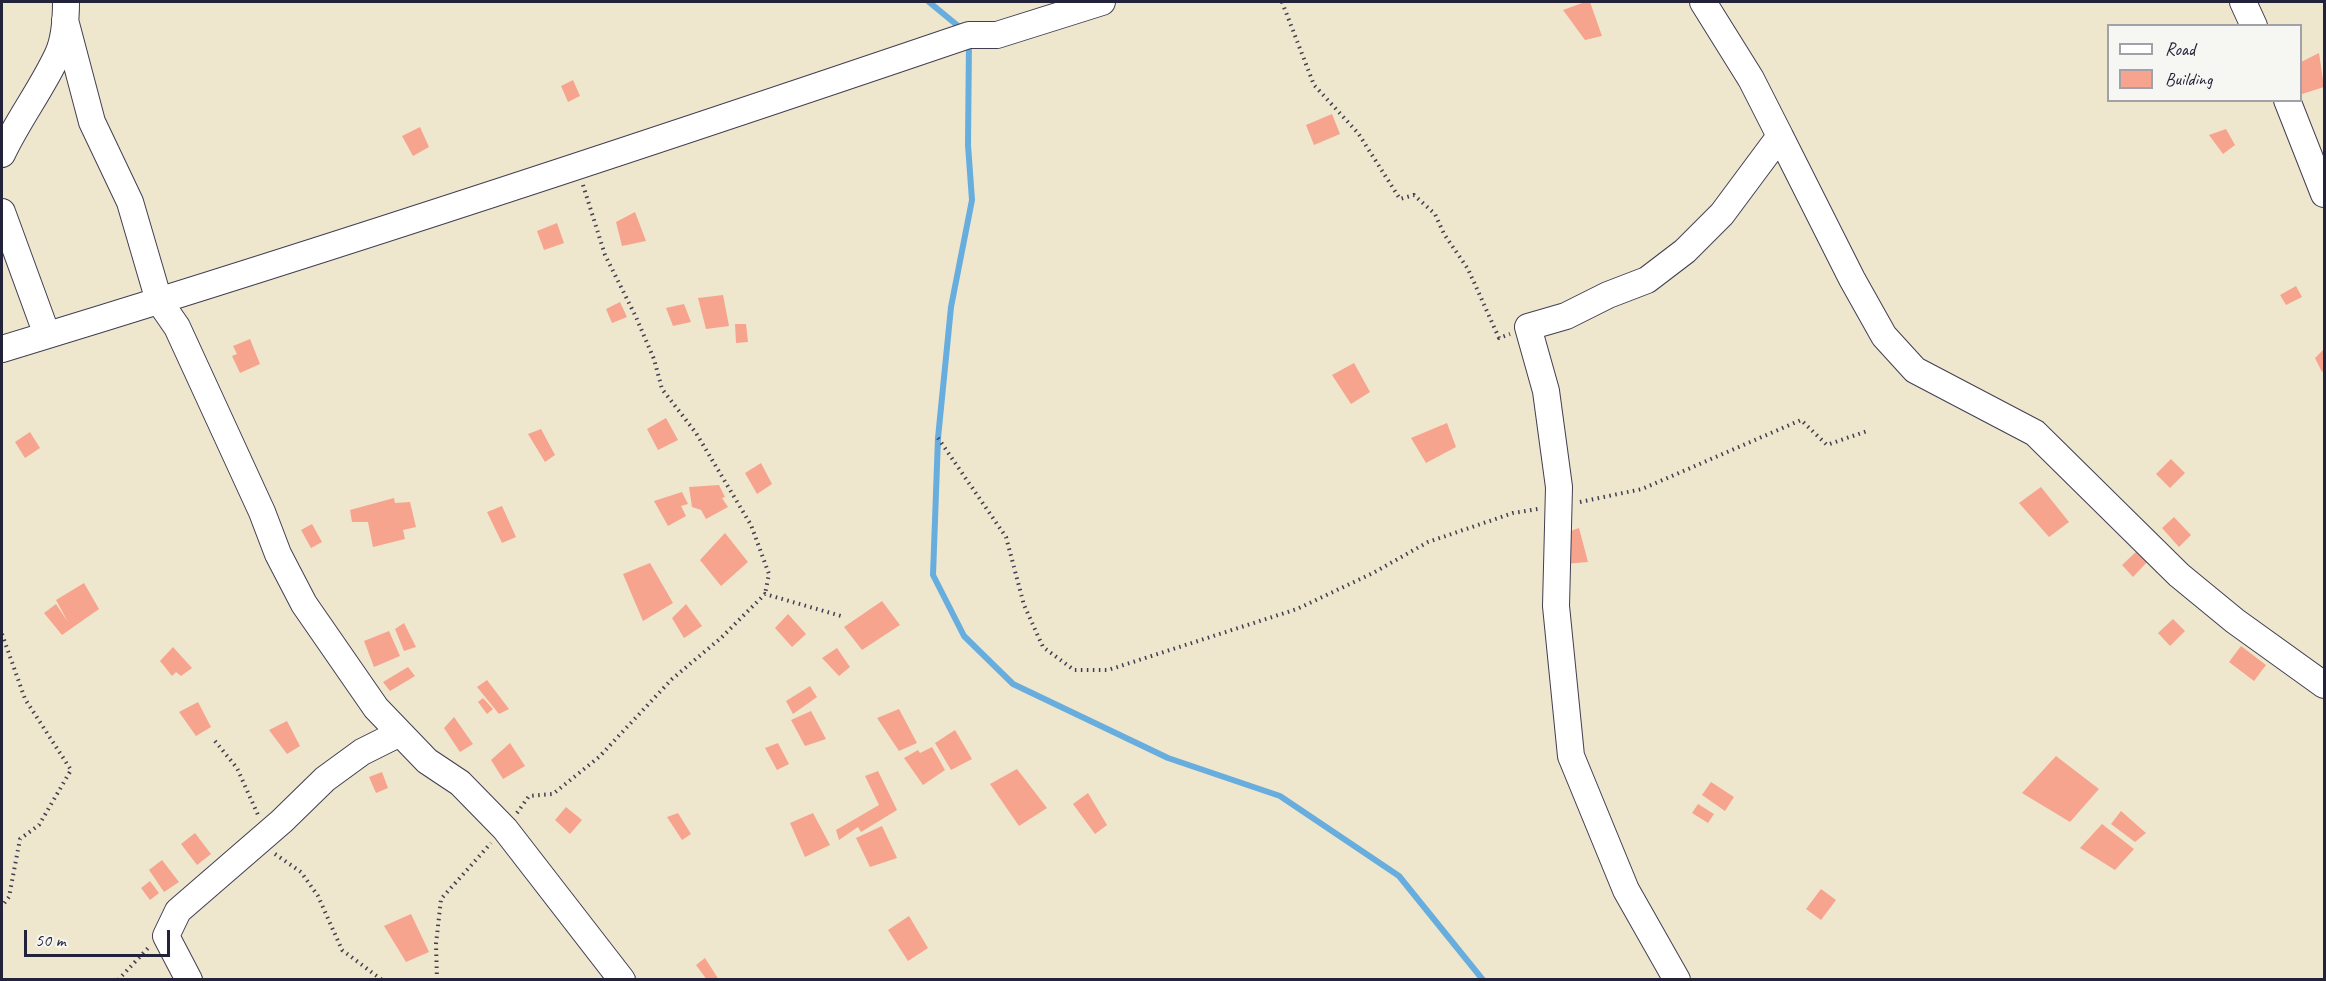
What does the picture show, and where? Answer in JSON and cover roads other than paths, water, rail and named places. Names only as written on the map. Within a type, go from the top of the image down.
[{"type":"street","points":[[2,349],[577,168],[969,35],[997,35],[1102,2]]},
{"type":"street","points":[[1703,2],[1751,79],[1852,279],[1884,336],[1915,370],[2035,433],[2178,575],[2235,621],[2325,685]]},
{"type":"street","points":[[2243,2],[2253,24]]},
{"type":"street","points":[[2,154],[57,56],[66,11]]},
{"type":"street","points":[[66,11],[92,122],[130,202],[159,301],[177,327],[262,512],[278,554],[304,604],[376,708],[427,761],[460,783],[505,829],[622,980]]},
{"type":"street","points":[[2288,102],[2325,194]]},
{"type":"street","points":[[1677,980],[1626,890],[1571,756],[1557,606],[1559,506],[1546,391],[1528,327],[1566,316],[1608,295],[1647,280],[1685,251],[1722,214],[1780,135]]},
{"type":"street","points":[[2,212],[47,335]]},
{"type":"street","points":[[189,980],[166,936],[178,911],[282,821],[325,779],[362,752],[400,733]]},
{"type":"waterway","points":[[929,2],[963,30]]},
{"type":"waterway","points":[[969,40],[968,145],[972,200],[951,307],[938,438],[933,575],[964,636],[1013,684],[1168,758],[1280,796],[1399,876],[1483,980]]}]
